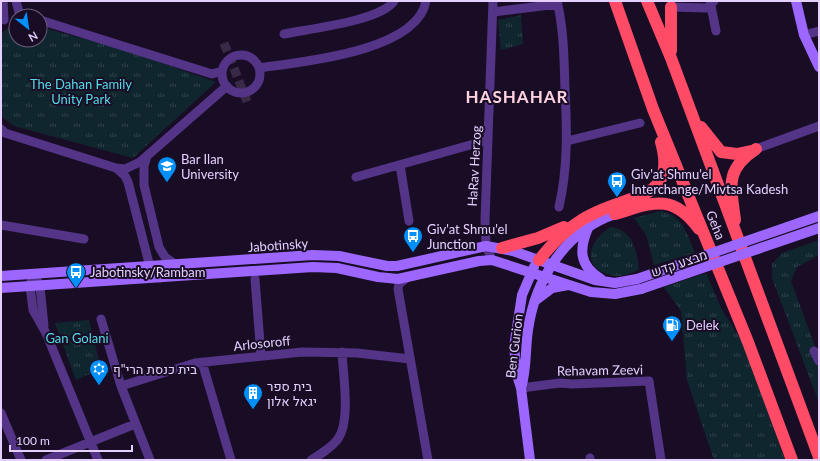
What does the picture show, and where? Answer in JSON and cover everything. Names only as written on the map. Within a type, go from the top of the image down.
[{"type":"highway","name":"Geha","points":[[615,1],[653,109],[748,342],[792,460]]},
{"type":"highway","name":"Geha","points":[[647,1],[671,58],[819,457]]},
{"type":"highway","points":[[671,7],[671,58]]},
{"type":"highway","points":[[686,100],[703,130],[720,152],[737,154],[756,149]]},
{"type":"highway","points":[[539,260],[561,235],[585,222],[601,209],[646,194],[654,190],[660,183],[664,175],[664,154],[653,109]]},
{"type":"highway","points":[[738,241],[732,181],[736,167],[744,158],[756,149]]},
{"type":"highway","points":[[615,214],[651,204],[670,204],[686,214],[708,242]]},
{"type":"highway","points":[[502,248],[585,222]]},
{"type":"street","points":[[2,21],[3,1]]},
{"type":"street","points":[[284,34],[355,20],[378,13],[391,6],[394,1]]},
{"type":"street","points":[[259,68],[327,58],[378,44],[403,32],[415,22],[426,1]]},
{"type":"street","name":"HaRav Herzog","points":[[492,260],[486,246],[485,180],[488,140],[493,1]]},
{"type":"street","points":[[796,1],[804,35],[819,67]]},
{"type":"street","points":[[493,12],[558,3],[564,54],[567,141],[565,181],[559,207]]},
{"type":"street","points":[[671,7],[707,8],[712,3]]},
{"type":"street","points":[[712,3],[716,30]]},
{"type":"street","points":[[48,23],[212,74],[222,71]]},
{"type":"street","points":[[804,35],[819,31]]},
{"type":"street","points":[[239,55],[251,58],[259,68],[257,83],[250,90],[240,92],[227,86],[224,82],[222,71],[228,60],[239,55]]},
{"type":"street","points":[[1,129],[4,133],[116,168],[125,169],[133,166],[148,156],[227,86]]},
{"type":"street","points":[[567,141],[640,123]]},
{"type":"street","points":[[756,149],[819,126]]},
{"type":"street","points":[[356,177],[488,140]]},
{"type":"street","points":[[148,156],[144,166],[144,185],[159,247],[165,258],[176,265]]},
{"type":"street","points":[[400,165],[409,221]]},
{"type":"street","points":[[116,168],[125,176],[128,182],[150,266],[160,278]]},
{"type":"street","name":"Ben Gurion","points":[[521,388],[526,374],[528,331],[532,307],[552,264],[576,236],[585,222],[615,214]]},
{"type":"street","name":"מבצע קדש","points":[[552,264],[586,277],[615,283],[637,279],[819,216]]},
{"type":"street","points":[[585,222],[582,241],[583,257],[592,272],[606,282]]},
{"type":"street","points":[[1,225],[84,240]]},
{"type":"street","name":"מבצע קדש","points":[[545,277],[605,294],[641,289],[819,228]]},
{"type":"street","points":[[131,268],[141,259],[144,243]]},
{"type":"street","name":"Jabotinsky","points":[[1,276],[313,255],[339,256],[387,266],[397,266],[486,246],[502,248],[552,264]]},
{"type":"street","name":"Jabotinsky","points":[[1,288],[313,267],[337,268],[389,279],[408,277],[479,261],[492,260],[512,265],[545,277]]},
{"type":"street","name":"Ben Gurion","points":[[530,460],[514,347],[519,310],[526,284],[531,272],[539,260]]},
{"type":"street","points":[[512,265],[526,284]]},
{"type":"street","points":[[33,274],[35,286],[33,310],[46,333],[98,460]]},
{"type":"street","points":[[408,277],[399,284],[398,289],[428,460]]},
{"type":"street","points":[[255,279],[261,356]]},
{"type":"street","points":[[532,307],[536,300],[552,288],[569,285]]},
{"type":"street","points":[[101,319],[120,386],[150,460]]},
{"type":"street","points":[[814,351],[819,361]]},
{"type":"street","name":"Arlosoroff","points":[[120,386],[202,362],[302,352],[342,352],[410,359]]},
{"type":"street","points":[[311,460],[328,450],[339,438],[345,421],[342,352]]},
{"type":"street","points":[[202,362],[231,460]]},
{"type":"street","name":"Rehavam Zeevi","points":[[521,388],[560,383],[572,384],[649,381],[661,460]]},
{"type":"street","points":[[1,413],[21,460]]},
{"type":"street","points":[[46,460],[135,424]]},
{"type":"green space","points":[[521,15],[523,44],[501,50],[498,20]]},
{"type":"green space","name":"The Dahan Family Unity Park","points":[[8,28],[8,48],[48,48],[48,29],[122,49],[216,82],[133,158],[14,126],[1,116],[1,34]]},
{"type":"green space","points":[[661,211],[668,213],[679,221],[687,233],[695,253],[654,265],[646,235],[634,218]]},
{"type":"green space","points":[[611,227],[624,232],[629,237],[635,249],[639,270],[626,275],[618,276],[607,274],[598,270],[593,264],[591,257],[595,241]]},
{"type":"green space","points":[[819,240],[819,255],[797,267],[791,281],[819,357],[819,403],[772,278],[772,264],[782,253]]},
{"type":"green space","points":[[706,273],[722,310],[743,343],[785,460],[714,460],[687,380],[681,311],[664,287]]},
{"type":"green space","name":"Gan Golani","points":[[89,320],[101,369],[76,380],[55,323]]},
{"type":"tunnel","points":[[224,43],[248,104]]},
{"type":"place","name":"Bar Ilan University","points":[[167,183]]},
{"type":"place","name":"Giv'at Shmu'el Interchange/Mivtsa Kadesh","points":[[617,198]]},
{"type":"place","name":"Giv'at Shmu'el Junction","points":[[413,253]]},
{"type":"place","name":"Jabotinsky/Rambam","points":[[76,289]]},
{"type":"place","name":"Delek","points":[[672,342]]},
{"type":"place","name":"בית כנסת הרי\"ף","points":[[99,386]]},
{"type":"place","name":"בית ספר יגאל אלון","points":[[253,410]]},
{"type":"district","name":"HASHAHAR","points":[[517,97]]}]
